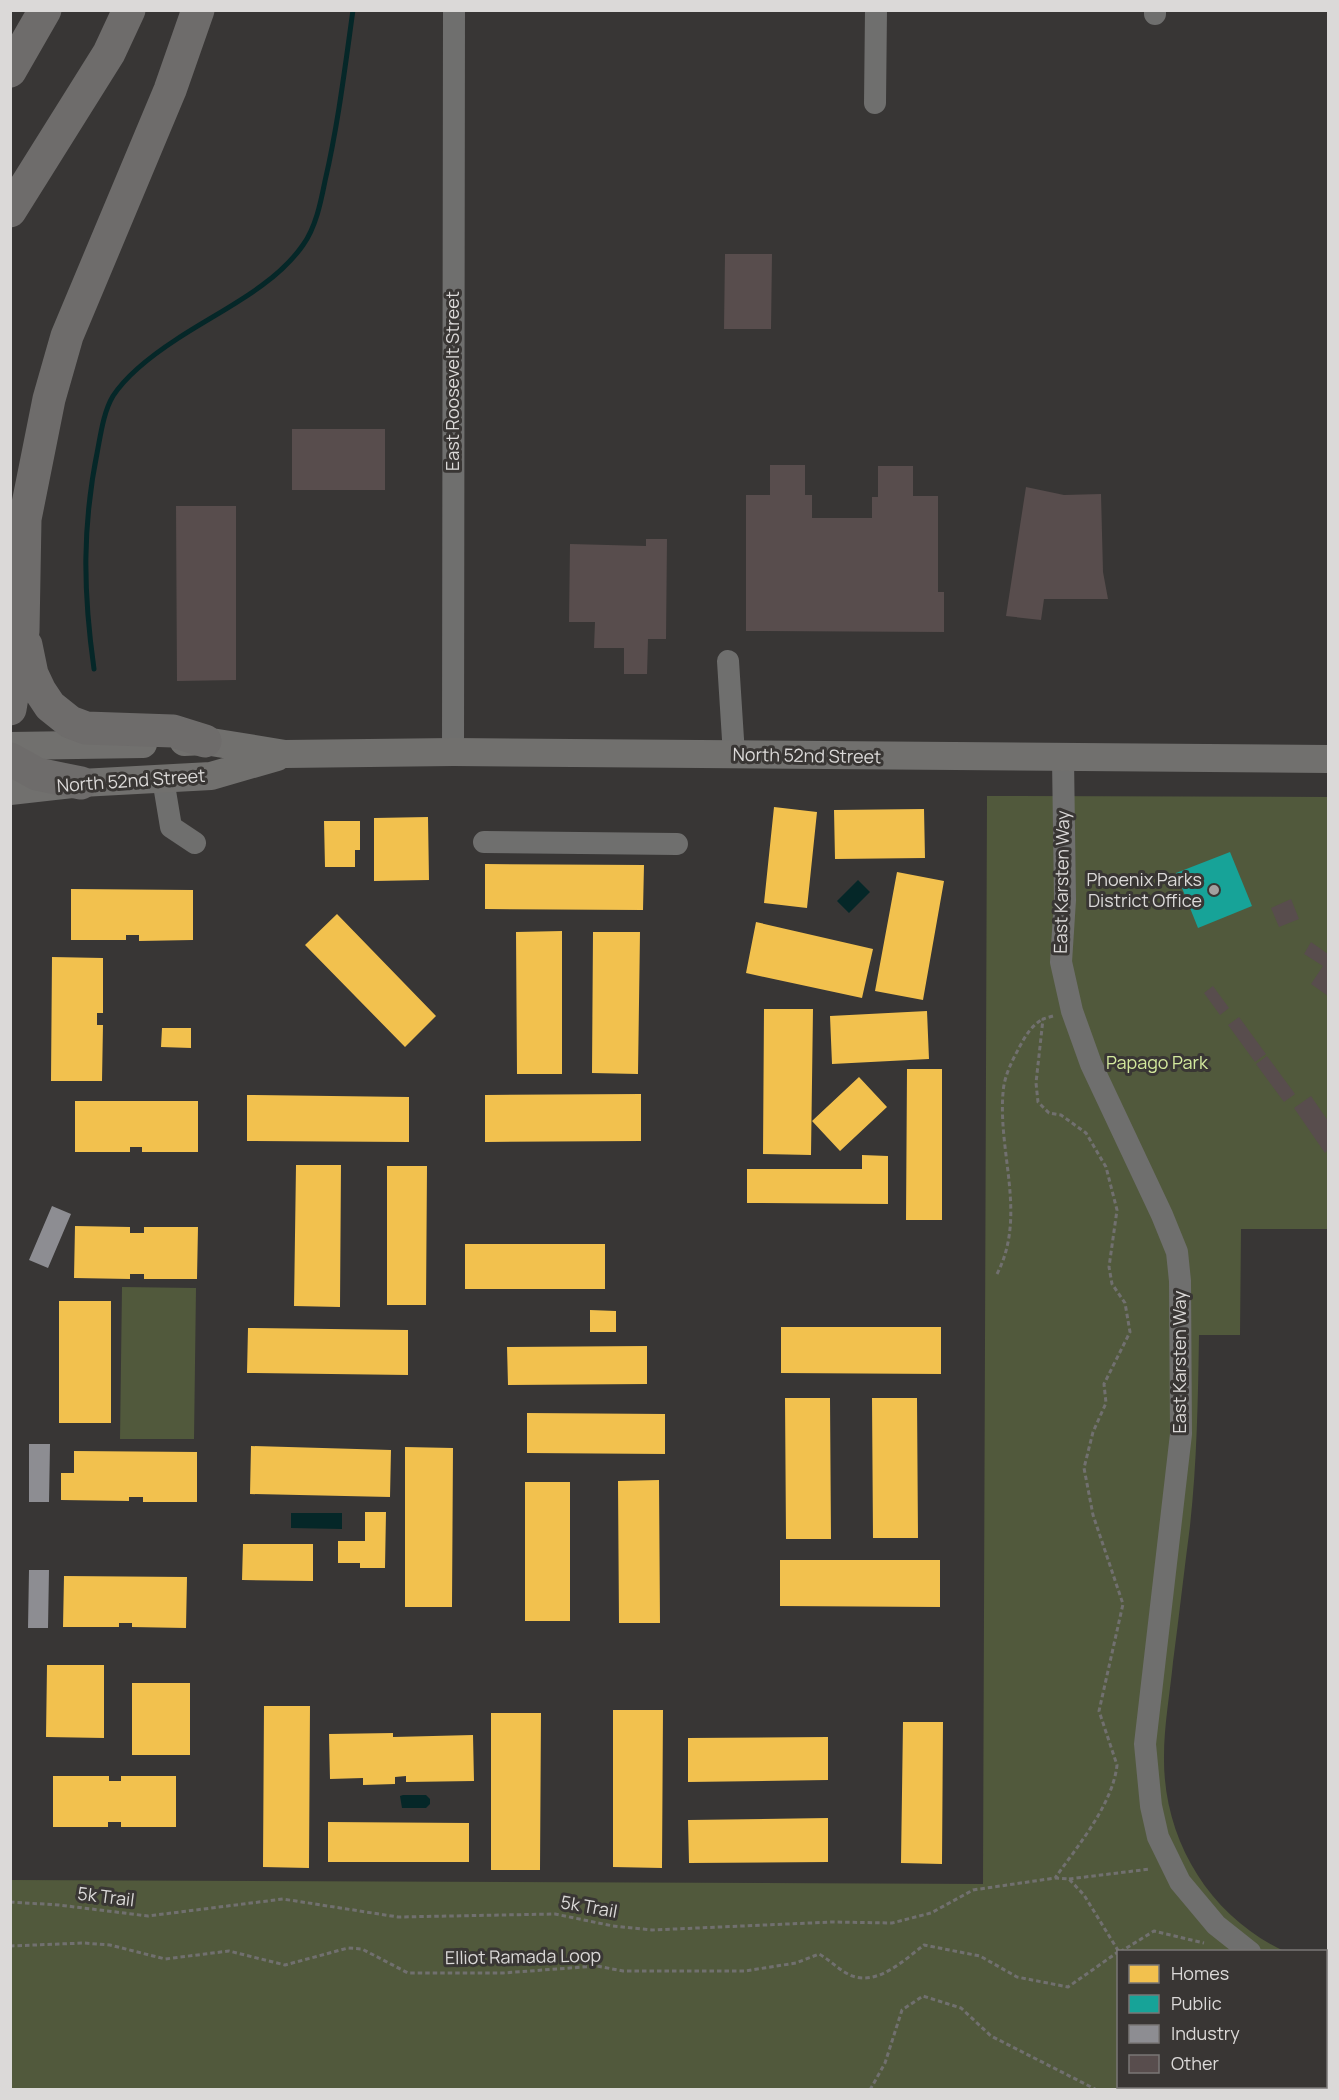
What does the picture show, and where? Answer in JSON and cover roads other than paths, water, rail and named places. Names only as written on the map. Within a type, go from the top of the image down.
[{"type":"highway","points":[[10,71],[45,10]]},
{"type":"highway","points":[[10,211],[109,52],[129,10]]},
{"type":"highway","points":[[10,709],[23,632],[24,519],[49,399],[67,336],[170,90],[198,10]]},
{"type":"highway","points":[[23,632],[32,674],[40,691],[50,706],[70,722],[86,728],[173,730],[205,741]]},
{"type":"highway","points":[[10,759],[37,774],[81,783]]},
{"type":"main road","name":"North 52nd Street","points":[[10,746],[205,741],[285,754],[453,752],[1329,759]]},
{"type":"main road","name":"North 52nd Street","points":[[10,791],[81,783],[211,776],[285,754]]},
{"type":"street","name":"East Roosevelt Street","points":[[453,752],[454,10]]},
{"type":"street","points":[[874,103],[876,10]]},
{"type":"street","points":[[728,661],[734,755]]},
{"type":"street","name":"East Karsten Way","points":[[1063,758],[1065,900],[1061,962],[1072,1011],[1091,1064],[1162,1215],[1177,1252],[1180,1281],[1181,1434],[1145,1744],[1150,1806],[1158,1836],[1180,1882],[1216,1925],[1247,1950]]},
{"type":"street","points":[[162,779],[171,827],[195,843]]},
{"type":"street","points":[[484,842],[677,844]]},
{"type":"water","points":[[858,880],[870,892],[849,913],[837,901]]},
{"type":"water","points":[[291,1513],[342,1513],[342,1529],[291,1528]]},
{"type":"water","points":[[426,1795],[430,1799],[430,1804],[426,1808],[402,1808],[400,1796]]},
{"type":"waterway","points":[[94,669],[86,585],[87,532],[93,477],[107,408],[119,388],[142,364],[261,286],[291,260],[308,238],[322,197],[330,160],[353,10]]},
{"type":"place","name":"Phoenix Parks District Office","points":[[1214,890]]},
{"type":"park label","name":"Papago Park","points":[[1157,1063]]}]
